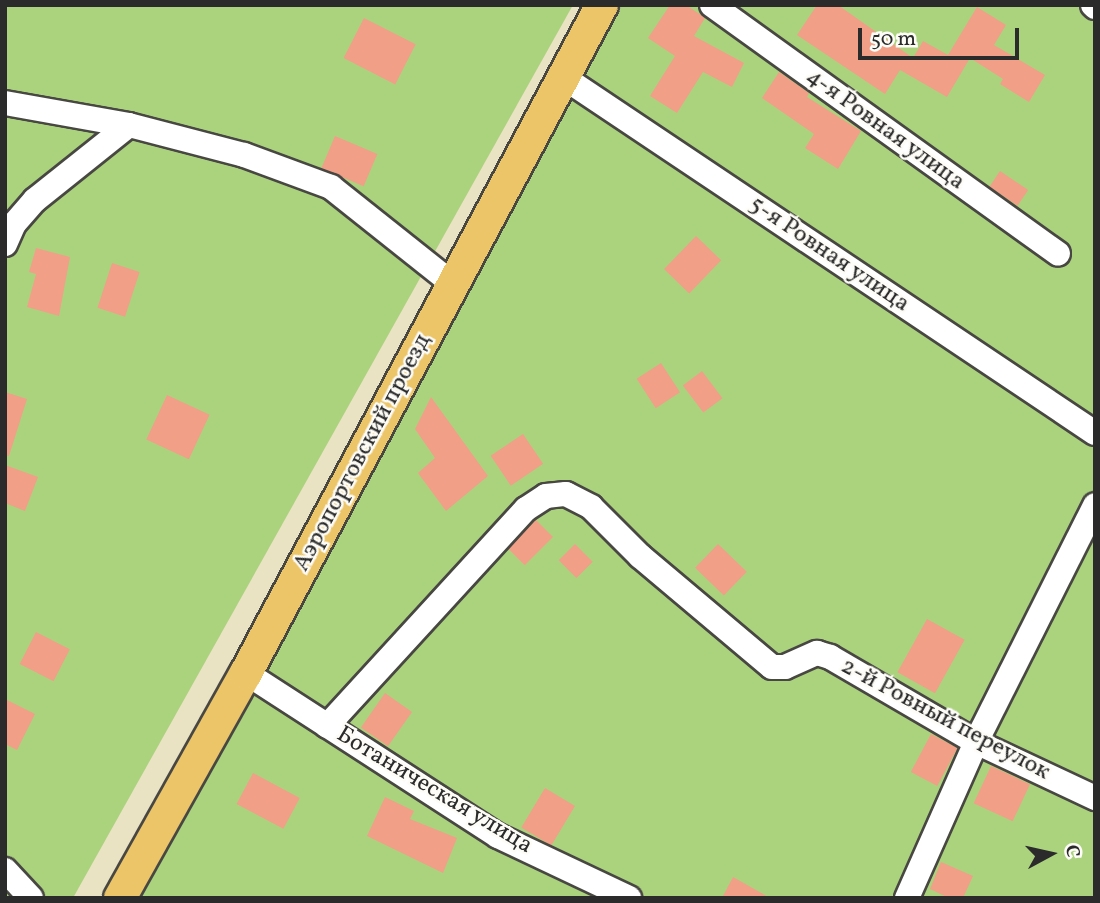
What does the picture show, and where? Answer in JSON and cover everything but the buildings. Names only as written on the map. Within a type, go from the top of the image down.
[{"type":"main road","name":"Аэропортовский проезд","points":[[120,898],[246,673],[602,5]]},
{"type":"street","name":"4-я Ровная улица","points":[[712,5],[1058,254]]},
{"type":"street","name":"5-я Ровная улица","points":[[563,77],[1095,433]]},
{"type":"street","points":[[5,103],[129,125],[244,155],[331,187],[453,284]]},
{"type":"street","points":[[5,244],[14,224],[35,200],[129,125]]},
{"type":"street","name":"2-й Ровный переулок","points":[[327,726],[526,509],[546,496],[566,494],[591,507],[640,556],[772,667],[785,667],[817,653],[830,657],[976,742],[1095,798]]},
{"type":"street","points":[[907,898],[976,742],[1095,505]]},
{"type":"street","name":"Ботаническая улица","points":[[246,673],[498,836],[629,898]]},
{"type":"street","points":[[5,870],[31,898]]},
{"type":"green space","points":[[5,5],[573,5],[73,898],[5,898]]},
{"type":"green space","points":[[613,5],[1095,6],[1095,898],[141,898]]}]
